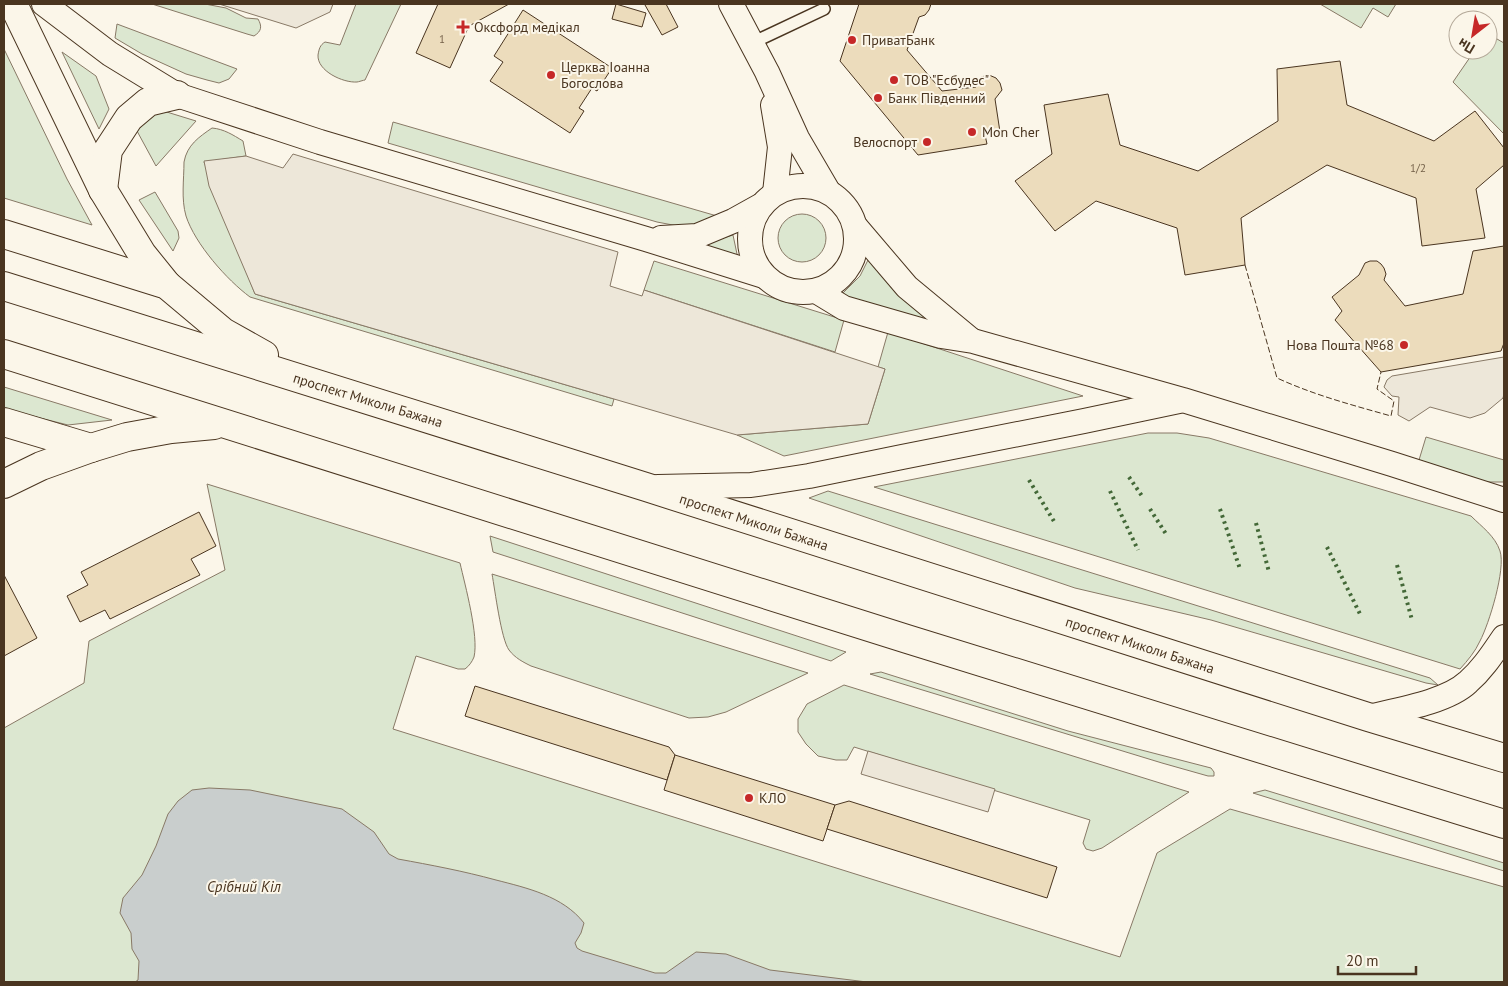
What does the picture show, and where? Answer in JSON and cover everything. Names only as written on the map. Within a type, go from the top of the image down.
[{"type":"main road","points":[[13,4],[103,190],[142,254],[168,285],[223,332],[312,382]]},
{"type":"main road","points":[[103,190],[108,150],[130,118],[148,102],[177,95]]},
{"type":"main road","points":[[4,234],[168,285]]},
{"type":"main road","name":"проспект Миколи Бажана","points":[[4,286],[646,487],[1368,717],[1504,758]]},
{"type":"main road","points":[[4,354],[916,642],[1504,824]]},
{"type":"main road","points":[[4,422],[91,448]]},
{"type":"main road","points":[[4,484],[41,466],[127,437],[171,429],[228,424]]},
{"type":"street","points":[[44,4],[110,54],[177,95],[329,144],[764,276],[779,287],[788,290],[797,292],[816,291],[835,282],[849,267],[856,247],[855,226]]},
{"type":"street","points":[[731,4],[767,72],[797,138],[828,191],[845,206],[855,226],[907,287],[973,341]]},
{"type":"street","points":[[764,276],[752,255],[750,230],[768,200],[780,147],[767,72]]},
{"type":"street","points":[[646,239],[697,236],[734,221],[792,186],[810,186],[828,191]]},
{"type":"street","points":[[816,291],[844,308],[941,336],[973,341],[1183,400],[1504,500]]},
{"type":"street","points":[[646,487],[751,485],[809,476],[1183,400]]},
{"type":"street","points":[[1368,717],[1443,698],[1468,683],[1488,660],[1504,637]]},
{"type":"lane","points":[[752,43],[824,9]]},
{"type":"green space","points":[[152,4],[205,4],[226,8],[246,18],[258,19],[260,28],[259,32],[254,36]]},
{"type":"green space","points":[[356,4],[401,4],[365,80],[351,82],[338,78],[326,71],[319,61],[318,55],[320,47],[325,42],[340,45]]},
{"type":"green space","points":[[1320,4],[1396,4],[1388,17],[1373,8],[1361,28]]},
{"type":"green space","points":[[117,24],[237,69],[229,79],[219,83],[186,74],[142,54],[115,38]]},
{"type":"green space","points":[[1498,40],[1504,43],[1504,134],[1453,82],[1468,60],[1498,60]]},
{"type":"green space","points":[[4,49],[67,179],[92,225],[4,198]]},
{"type":"green space","points":[[62,52],[96,76],[109,109],[99,129]]},
{"type":"green space","points":[[157,109],[196,121],[156,166],[137,131]]},
{"type":"green space","points":[[393,122],[717,216],[707,223],[678,226],[657,222],[388,143]]},
{"type":"green space","points":[[212,128],[224,131],[243,141],[246,156],[204,162],[255,294],[614,399],[612,406],[250,297],[222,271],[204,249],[190,227],[184,209],[184,162],[186,156],[194,142]]},
{"type":"green space","points":[[155,192],[178,231],[179,238],[173,251],[139,200]]},
{"type":"green space","points":[[797,214],[807,214],[816,218],[822,224],[825,229],[825,247],[816,258],[807,262],[797,262],[788,258],[782,252],[778,243],[778,233],[782,224],[788,218]]},
{"type":"green space","points":[[733,235],[737,254],[743,265],[699,245]]},
{"type":"green space","points":[[869,258],[930,321],[841,295],[860,276]]},
{"type":"green space","points":[[654,261],[844,320],[835,352],[644,290]]},
{"type":"green space","points":[[888,332],[1083,396],[784,456],[737,435],[868,424],[885,369],[878,367]]},
{"type":"green space","points":[[4,387],[112,420],[68,425],[4,409]]},
{"type":"green space","points":[[1148,433],[1177,433],[1209,438],[1471,516],[1495,541],[1500,551],[1501,559],[1499,583],[1492,610],[1484,633],[1474,652],[1460,669],[874,487]]},
{"type":"green space","points":[[1426,437],[1504,460],[1504,482],[1486,482],[1419,460]]},
{"type":"green space","points":[[207,484],[460,563],[475,637],[474,657],[465,669],[458,669],[416,656],[393,729],[1120,957],[1157,853],[1230,809],[1504,887],[1504,982],[4,982],[4,728],[84,683],[89,641],[225,570]]},
{"type":"green space","points":[[828,491],[1430,678],[1438,685],[1211,620],[1075,588],[809,498]]},
{"type":"green space","points":[[490,536],[846,652],[831,661],[493,552]]},
{"type":"green space","points":[[492,574],[808,673],[726,712],[708,717],[689,718],[531,666],[516,658],[509,650],[503,636]]},
{"type":"green space","points":[[881,672],[1068,731],[1211,768],[1214,776],[1162,763],[870,674]]},
{"type":"green space","points":[[844,685],[1189,792],[1102,848],[1093,851],[1086,849],[1083,843],[1090,820],[854,747],[847,760],[836,760],[818,756],[806,744],[798,732],[798,719],[807,704]]},
{"type":"green space","points":[[1265,790],[1504,863],[1504,871],[1253,793]]},
{"type":"shaded area","points":[[219,4],[333,4],[330,12],[296,28]]},
{"type":"shaded area","points":[[293,154],[618,252],[610,286],[642,296],[644,290],[885,369],[868,424],[737,435],[255,294],[209,186],[204,161],[246,156],[283,168]]},
{"type":"shaded area","points":[[1504,357],[1503,398],[1485,413],[1470,418],[1430,407],[1409,421],[1398,415],[1399,397],[1392,396],[1384,387],[1387,380],[1392,376]]},
{"type":"shaded area","points":[[868,751],[995,789],[988,812],[861,774]]},
{"type":"water","name":"Срібний Кіл","points":[[209,788],[250,790],[342,809],[374,832],[389,854],[398,859],[447,868],[520,886],[544,894],[566,906],[584,923],[575,943],[577,948],[655,973],[666,973],[696,952],[726,954],[770,970],[867,982],[135,982],[138,980],[139,961],[132,949],[131,933],[120,913],[123,898],[142,875],[156,846],[168,814],[178,801],[192,790]]},
{"type":"building","points":[[438,4],[509,4],[469,26],[450,68],[416,53]]},
{"type":"building","points":[[616,4],[646,13],[642,27],[612,19]]},
{"type":"building","points":[[666,4],[678,27],[662,35],[645,5]]},
{"type":"building","name":"ТОВ \"Есбудес\"","points":[[859,4],[931,4],[925,15],[919,17],[907,50],[942,91],[976,87],[981,77],[989,75],[996,78],[1002,90],[995,99],[1000,132],[985,135],[987,144],[918,155],[840,61]]},
{"type":"building","name":"Церква Іоанна Богослова","points":[[523,10],[612,68],[597,91],[592,88],[579,108],[584,111],[570,133],[490,81],[503,62],[494,56]]},
{"type":"building","points":[[1340,61],[1347,105],[1434,141],[1475,111],[1504,148],[1504,165],[1476,189],[1485,238],[1422,246],[1416,198],[1327,165],[1241,218],[1245,265],[1185,275],[1177,228],[1096,201],[1055,231],[1015,181],[1052,154],[1044,105],[1108,94],[1120,145],[1198,171],[1278,121],[1277,69]]},
{"type":"building","points":[[1504,246],[1504,343],[1501,351],[1381,372],[1335,320],[1342,311],[1332,297],[1359,275],[1365,263],[1377,261],[1381,264],[1386,274],[1384,280],[1405,306],[1463,294],[1473,251]]},
{"type":"building","points":[[199,512],[216,546],[191,559],[200,575],[110,619],[105,610],[80,622],[67,596],[88,585],[81,572]]},
{"type":"building","points":[[4,575],[37,638],[4,656]]},
{"type":"building","points":[[475,686],[669,747],[675,755],[667,780],[465,716]]},
{"type":"building","name":"КЛО","points":[[675,755],[835,805],[823,841],[664,790]]},
{"type":"building","points":[[849,801],[1057,867],[1047,898],[827,829],[835,805]]},
{"type":"hedge","points":[[1129,477],[1142,496]]},
{"type":"hedge","points":[[1029,480],[1055,523]]},
{"type":"hedge","points":[[1110,491],[1138,550]]},
{"type":"hedge","points":[[1150,509],[1166,534]]},
{"type":"hedge","points":[[1220,509],[1240,569]]},
{"type":"hedge","points":[[1256,523],[1269,572]]},
{"type":"hedge","points":[[1327,547],[1361,616]]},
{"type":"hedge","points":[[1397,565],[1412,620]]},
{"type":"fence","points":[[1245,265],[1277,378],[1319,395],[1391,416],[1394,401],[1377,389],[1381,372]]},
{"type":"place","name":"Оксфорд медікал","points":[[463,27]]},
{"type":"place","name":"ПриватБанк","points":[[852,40]]},
{"type":"place","name":"Церква Іоанна Богослова","points":[[551,75]]},
{"type":"place","name":"ТОВ \"Есбудес\"","points":[[894,80]]},
{"type":"place","name":"Банк Південний","points":[[878,98]]},
{"type":"place","name":"Mon Cher","points":[[972,132]]},
{"type":"place","name":"Велоспорт","points":[[927,142]]},
{"type":"place","name":"Нова Пошта №68","points":[[1404,345]]},
{"type":"place","name":"КЛО","points":[[749,798]]}]
